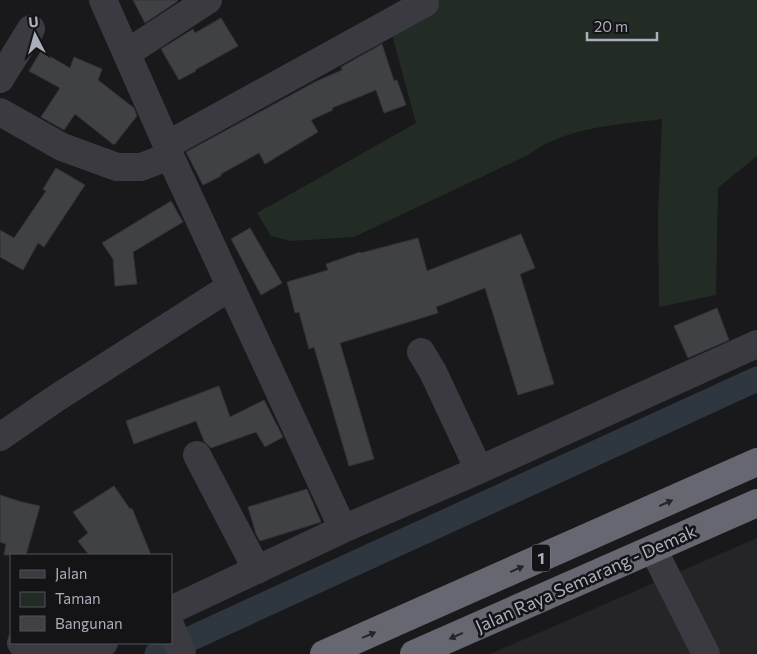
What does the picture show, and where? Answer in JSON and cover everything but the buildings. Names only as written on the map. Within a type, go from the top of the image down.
[{"type":"highway","name":"1","points":[[324,654],[757,462]]},
{"type":"highway","name":"Jalan Raya Semarang - Demak","points":[[414,654],[757,503]]},
{"type":"street","points":[[103,0],[230,288],[343,529]]},
{"type":"street","points":[[127,53],[208,0]]},
{"type":"street","points":[[0,112],[62,147],[116,167],[141,167],[425,3]]},
{"type":"street","points":[[0,79],[31,29]]},
{"type":"street","points":[[0,437],[55,398],[230,288]]},
{"type":"street","points":[[174,630],[257,570],[343,529],[479,470],[757,344]]},
{"type":"street","points":[[421,352],[433,372],[479,470]]},
{"type":"street","points":[[197,455],[257,570]]},
{"type":"street","points":[[652,549],[706,654]]},
{"type":"street","points":[[26,644],[61,651],[78,650],[102,644]]},
{"type":"shaded area","points":[[757,538],[757,654],[490,654]]},
{"type":"green space","points":[[433,0],[757,0],[757,156],[718,188],[716,295],[659,307],[658,215],[662,119],[605,126],[563,137],[354,237],[291,241],[271,236],[257,213],[416,123],[391,31]]},
{"type":"waterway","points":[[157,654],[757,379]]}]
